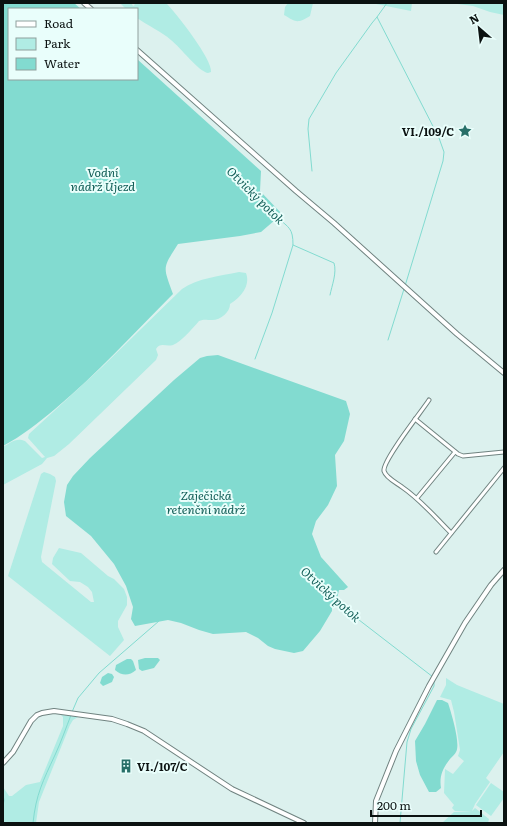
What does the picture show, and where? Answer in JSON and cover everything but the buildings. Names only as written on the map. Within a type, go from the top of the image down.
[{"type":"street","points":[[138,51],[398,280],[457,334],[504,373]]},
{"type":"street","points":[[429,400],[396,446],[384,470],[387,476],[417,498],[451,533]]},
{"type":"street","points":[[415,419],[455,452],[463,456],[504,452]]},
{"type":"street","points":[[417,498],[455,452]]},
{"type":"street","points":[[436,552],[504,468]]},
{"type":"street","points":[[375,823],[376,801],[393,758],[431,681],[465,623],[491,585],[504,570]]},
{"type":"street","points":[[3,763],[13,752],[34,717],[42,712],[48,711],[69,713],[118,721],[138,728],[232,790],[304,823]]},
{"type":"green space","points":[[120,3],[133,3],[132,5],[134,6],[135,3],[166,3],[178,16],[200,48],[210,66],[211,72],[208,73],[199,68],[167,37],[138,19],[138,8],[125,8]]},
{"type":"green space","points":[[288,3],[313,3],[310,16],[297,21],[284,15],[285,7]]},
{"type":"green space","points":[[371,3],[412,3],[411,11]]},
{"type":"green space","points":[[450,3],[504,3],[504,15],[473,6]]},
{"type":"green space","points":[[239,272],[246,273],[246,287],[241,295],[230,304],[230,307],[224,315],[215,320],[199,321],[180,341],[173,345],[159,346],[156,349],[158,355],[156,360],[69,444],[54,456],[47,458],[42,464],[3,485],[3,447],[13,441],[22,440],[25,441],[42,458],[45,457],[28,438],[29,434],[102,367],[182,289],[195,282]]},
{"type":"green space","points":[[44,472],[55,477],[56,481],[41,557],[42,562],[91,602],[94,602],[92,592],[88,587],[80,582],[70,581],[52,564],[53,558],[59,548],[81,553],[108,576],[114,579],[124,589],[127,597],[127,605],[118,621],[118,627],[124,640],[110,656],[8,576],[41,474]]},
{"type":"green space","points":[[446,678],[457,685],[504,704],[504,752],[486,778],[490,782],[472,811],[455,811],[452,808],[454,805],[444,793],[445,769],[453,774],[464,761],[458,756],[460,750],[451,700],[440,697],[446,685]]},
{"type":"green space","points":[[61,715],[78,717],[73,720],[70,725],[39,802],[36,823],[3,823],[3,787],[9,796],[12,796],[26,785],[40,782],[63,726],[63,717]]},
{"type":"green space","points":[[491,783],[504,792],[504,798],[491,816],[476,805]]},
{"type":"green space","points":[[475,808],[489,819],[488,823],[442,823],[454,812],[472,811]]},
{"type":"water","name":"Vodní nádrž Újezd","points":[[3,3],[74,3],[80,8],[8,8],[8,80],[138,80],[138,60],[261,171],[260,191],[282,214],[261,232],[178,244],[169,258],[166,268],[167,278],[173,294],[101,368],[71,396],[30,429],[3,446]]},
{"type":"water","name":"Zaječická retenční nádrž","points":[[218,355],[346,401],[350,414],[344,441],[335,455],[337,486],[328,505],[316,521],[312,534],[321,557],[348,587],[344,590],[339,590],[337,599],[332,605],[332,611],[320,631],[303,651],[294,653],[275,649],[246,632],[213,634],[168,620],[135,626],[131,619],[133,607],[126,586],[114,564],[91,536],[66,516],[64,502],[67,485],[73,476],[90,458],[174,380],[200,358]]},
{"type":"water","points":[[145,658],[158,658],[160,660],[154,668],[142,671],[139,669],[138,660]]},
{"type":"water","points":[[127,659],[131,659],[133,661],[136,670],[126,674],[115,670],[116,665]]},
{"type":"water","points":[[108,673],[112,674],[114,677],[112,682],[103,686],[100,683],[102,677]]},
{"type":"water","points":[[437,700],[442,700],[448,703],[455,728],[457,748],[456,753],[442,772],[441,788],[436,792],[429,792],[420,775],[416,761],[415,741]]},
{"type":"waterway","points":[[387,3],[377,17],[439,138],[444,152],[443,161],[405,286]]},
{"type":"waterway","points":[[312,171],[308,129],[309,119],[336,73],[377,17]]},
{"type":"waterway","name":"Otvický potok","points":[[255,359],[272,313],[293,245],[290,229],[278,218]]},
{"type":"waterway","points":[[293,245],[334,263],[335,275],[330,295]]},
{"type":"waterway","points":[[388,340],[404,289]]},
{"type":"waterway","name":"Otvický potok","points":[[336,599],[350,613],[433,677]]},
{"type":"waterway","points":[[72,712],[78,698],[99,673],[159,621]]},
{"type":"waterway","name":"Otvický potok","points":[[400,823],[407,742],[411,729],[434,686],[434,682]]},
{"type":"waterway","points":[[33,823],[36,804],[41,788],[71,715]]},
{"type":"waterway","points":[[3,795],[3,806]]},
{"type":"place","name":"VI./109/C","points":[[465,131]]},
{"type":"place","name":"VI./107/C","points":[[126,766]]}]
